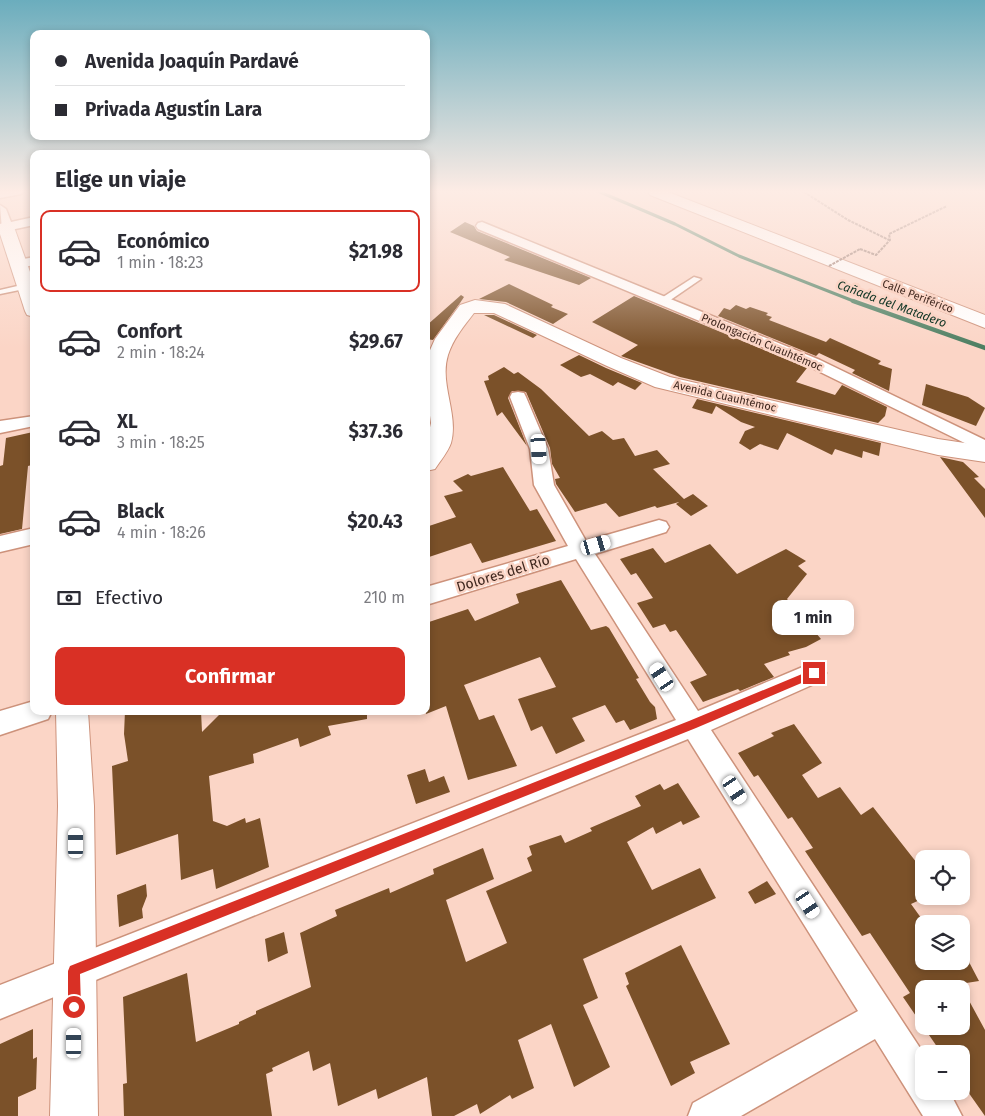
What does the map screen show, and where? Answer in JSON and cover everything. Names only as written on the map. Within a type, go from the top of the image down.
[{"type":"main road","points":[[14,244],[27,263],[26,286],[30,298]]},
{"type":"main road","name":"Calle Periférico","points":[[787,244],[985,322]]},
{"type":"main road","name":"Calle Periférico","points":[[814,244],[985,309]]},
{"type":"main road","name":"Avenida Cuauhtémoc","points":[[430,457],[439,444],[442,423],[436,379],[438,357],[445,339],[457,322],[467,310],[475,306],[498,308],[614,362],[663,382],[938,446],[985,454]]},
{"type":"main road","points":[[72,715],[76,806],[74,1116]]},
{"type":"street","name":"Prolongación Cuauhtémoc","points":[[526,244],[814,363],[985,447]]},
{"type":"street","points":[[518,397],[539,449],[544,485],[581,550],[915,1070]]},
{"type":"street","points":[[0,428],[30,422]]},
{"type":"street","name":"Dolores del Río","points":[[430,595],[659,526]]},
{"type":"street","points":[[0,544],[30,537]]},
{"type":"street","points":[[0,1002],[693,724],[814,673]]},
{"type":"street","points":[[0,723],[30,714]]},
{"type":"street","points":[[706,1116],[881,1018]]},
{"type":"street","points":[[934,1100],[944,1116]]},
{"type":"lane","points":[[663,301],[697,279]]},
{"type":"lane","points":[[0,292],[26,286]]},
{"type":"path","points":[[829,266],[860,250],[876,255],[886,244]]},
{"type":"building","points":[[479,244],[509,244],[591,278],[579,285],[504,260],[510,257]]},
{"type":"building","points":[[509,284],[568,314],[553,324],[506,302],[479,299]]},
{"type":"building","points":[[461,295],[464,297],[433,340],[430,340],[430,322]]},
{"type":"building","points":[[634,296],[807,368],[796,382],[835,395],[842,385],[887,407],[885,416],[878,423],[680,377],[621,356],[638,345],[592,322]]},
{"type":"building","points":[[736,305],[768,313],[766,315],[772,317],[769,320],[826,342],[830,338],[881,361],[878,364],[892,369],[889,391],[852,373],[855,370],[819,353],[816,356],[718,316],[724,308],[730,310]]},
{"type":"building","points":[[484,315],[494,315],[537,335],[533,338]]},
{"type":"building","points":[[579,355],[642,383],[635,390],[618,382],[613,386],[590,374],[581,377],[560,365]]},
{"type":"building","points":[[504,367],[514,374],[518,372],[541,389],[589,436],[602,431],[613,440],[624,438],[635,456],[657,450],[670,464],[653,469],[684,499],[693,494],[708,506],[691,516],[676,504],[679,502],[657,508],[655,506],[619,517],[606,503],[575,512],[556,484],[555,479],[560,478],[552,464],[550,448],[526,392],[512,391],[508,398],[527,446],[502,412],[497,416],[484,381],[489,380],[488,376]]},
{"type":"building","points":[[926,384],[968,397],[985,408],[976,426],[922,405]]},
{"type":"building","points":[[697,399],[881,443],[879,456],[863,451],[862,458],[835,449],[832,455],[787,433],[778,450],[760,444],[750,450],[739,443],[745,431],[755,427],[741,422],[716,406],[712,414],[692,408]]},
{"type":"building","points":[[30,433],[30,466],[28,466],[22,529],[0,534],[0,466],[3,465],[6,438]]},
{"type":"building","points":[[940,457],[963,462],[979,477],[974,478],[985,489],[985,518]]},
{"type":"building","points":[[503,467],[530,511],[537,509],[556,541],[482,563],[471,543],[430,557],[430,526],[456,517],[444,496],[463,491],[453,481],[468,474],[471,476]]},
{"type":"building","points":[[710,544],[737,574],[786,549],[806,561],[798,566],[807,574],[787,599],[821,639],[806,647],[788,652],[790,655],[764,664],[774,677],[740,691],[738,689],[703,702],[690,682],[707,675],[676,630],[670,632],[665,624],[653,628],[637,603],[653,598],[636,573],[631,575],[620,559],[653,548],[665,563]]},
{"type":"building","points":[[561,580],[591,630],[606,626],[609,628],[639,678],[636,679],[655,707],[657,719],[630,730],[624,720],[616,723],[605,705],[572,718],[585,741],[556,754],[542,726],[531,731],[518,699],[556,687],[540,657],[464,685],[479,720],[494,715],[517,766],[468,780],[446,706],[430,712],[430,622],[468,609],[475,621],[519,603],[516,594]]},
{"type":"building","points":[[125,715],[201,715],[202,732],[219,715],[367,715],[367,719],[328,726],[331,735],[300,747],[298,738],[253,754],[254,763],[209,776],[213,821],[227,826],[245,818],[246,823],[260,818],[269,867],[216,889],[213,869],[181,880],[178,834],[116,855],[112,766],[128,761],[124,734]]},
{"type":"building","points":[[794,724],[822,763],[802,775],[818,798],[840,787],[861,815],[873,807],[915,861],[915,902],[911,904],[919,915],[915,915],[915,970],[970,970],[970,964],[979,981],[970,982],[970,980],[915,980],[915,1015],[903,997],[910,993],[870,933],[862,936],[805,851],[813,848],[792,817],[788,819],[758,775],[754,777],[738,753],[774,736],[771,733]]},
{"type":"building","points":[[425,769],[429,782],[444,776],[450,792],[416,804],[407,775]]},
{"type":"building","points":[[678,783],[700,817],[683,825],[681,821],[656,834],[653,827],[627,842],[652,890],[700,868],[716,898],[583,959],[598,998],[583,1005],[610,1067],[574,1087],[551,1024],[518,1040],[534,1088],[512,1099],[510,1095],[480,1114],[477,1104],[454,1116],[432,1116],[427,1077],[378,1099],[376,1089],[338,1106],[330,1063],[313,1071],[309,1051],[272,1068],[273,1071],[266,1074],[272,1116],[124,1116],[123,1084],[127,1083],[123,997],[187,973],[196,1042],[239,1024],[239,1022],[256,1014],[256,1011],[311,987],[300,933],[337,916],[335,910],[389,888],[390,893],[434,874],[433,869],[483,848],[494,879],[446,900],[466,962],[507,943],[486,891],[532,871],[527,858],[532,855],[529,846],[561,835],[565,843],[592,831],[590,828],[641,806],[635,796],[660,784],[664,790]]},
{"type":"building","points":[[767,881],[776,894],[755,904],[748,892]]},
{"type":"building","points":[[146,884],[147,896],[142,909],[143,918],[119,927],[117,895]]},
{"type":"building","points":[[284,932],[288,953],[268,962],[265,939]]},
{"type":"building","points":[[681,945],[730,1044],[690,1062],[695,1073],[671,1086],[626,986],[629,984],[625,973]]},
{"type":"building","points":[[970,1002],[985,1030],[985,1116],[970,1095],[970,1045],[936,1045],[929,1035],[970,1035]]},
{"type":"building","points":[[33,1029],[33,1059],[37,1057],[36,1089],[18,1097],[18,1116],[0,1116],[0,1044]]},
{"type":"waterway","name":"Cañada del Matadero","points":[[715,244],[739,256],[856,302]]},
{"type":"waterway","name":"Cañada del Matadero","points":[[853,301],[985,348]]},
{"type":"route","points":[[74,1007],[74,971],[693,724],[814,673]]}]
